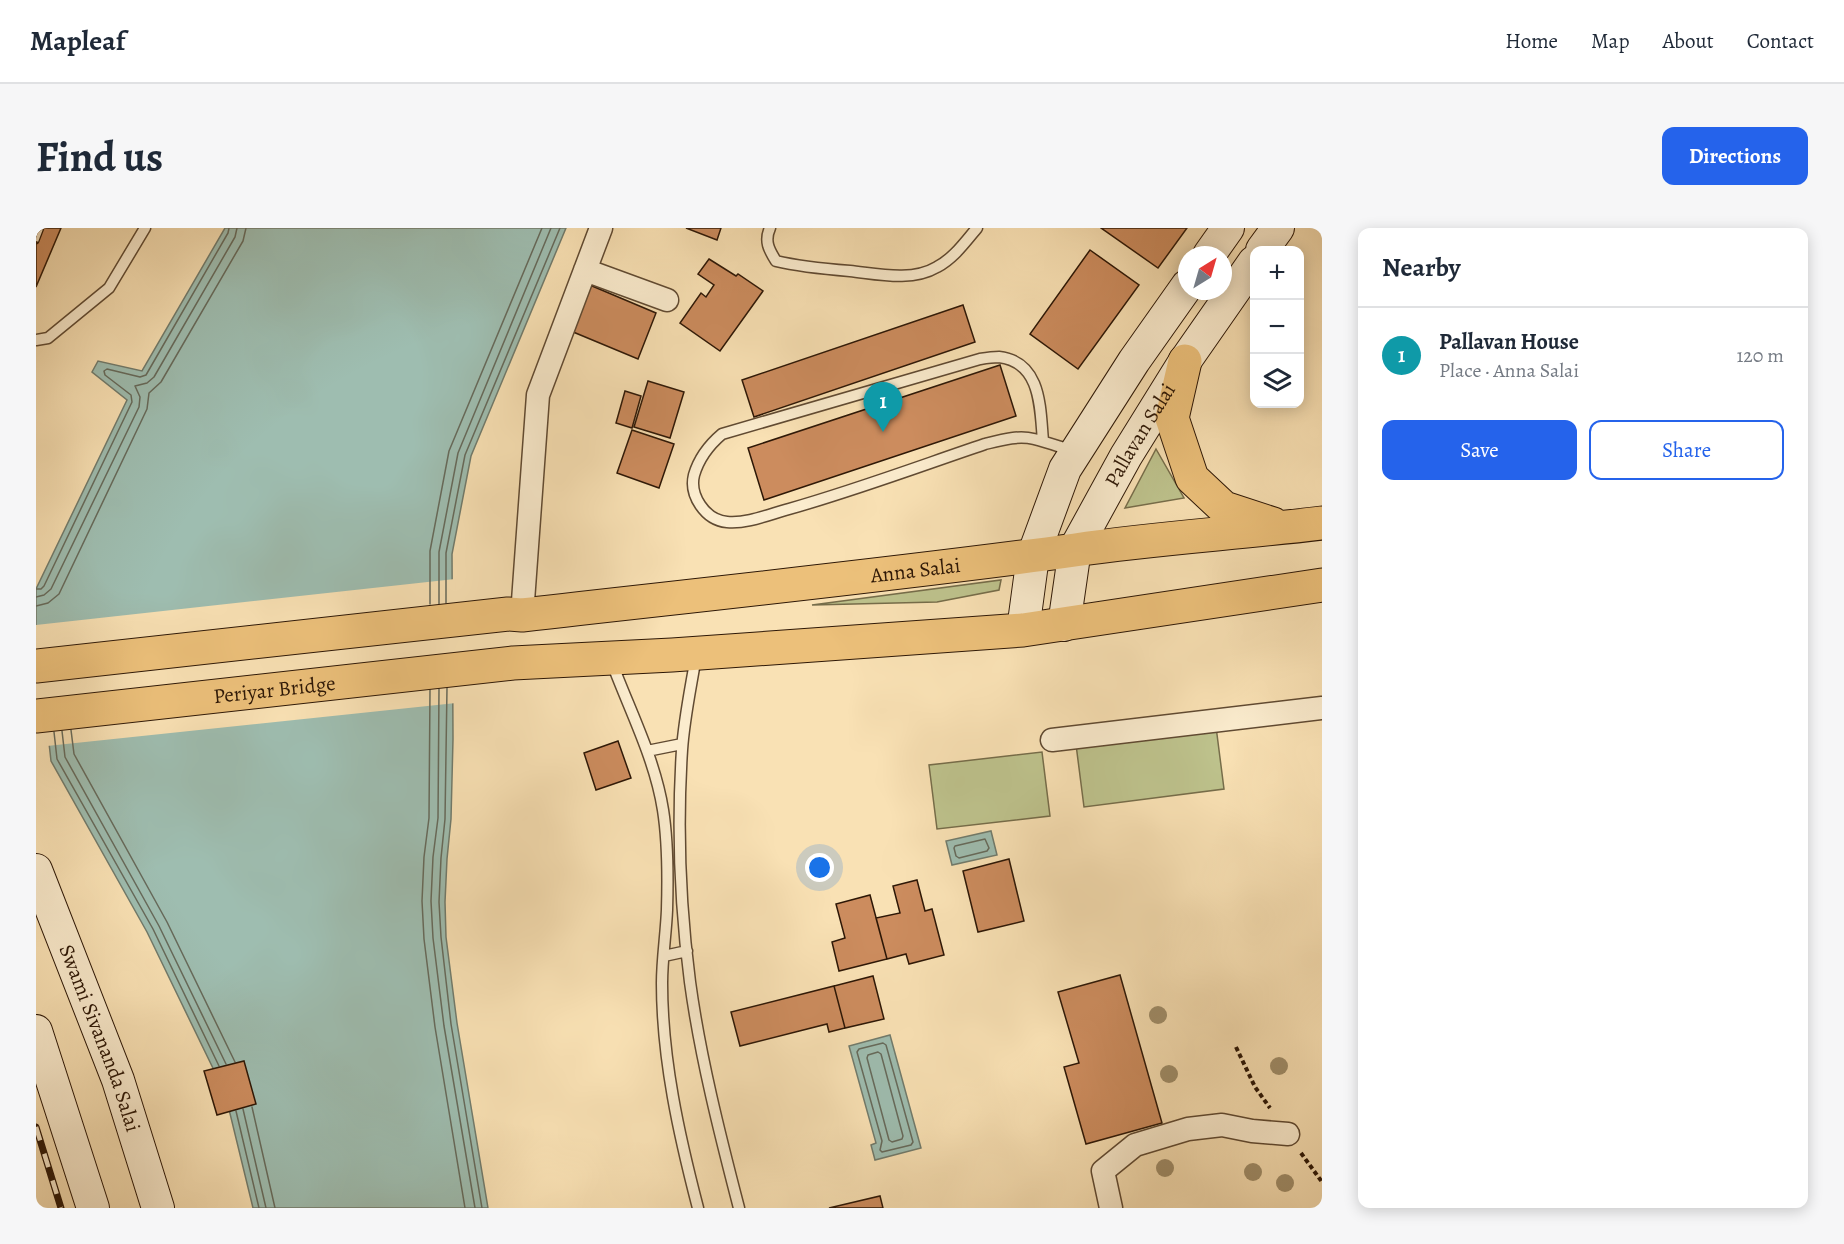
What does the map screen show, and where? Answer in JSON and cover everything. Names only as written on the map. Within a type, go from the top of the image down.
[{"type":"main road","points":[[1215,246],[1228,228]]},
{"type":"main road","points":[[1265,246],[1278,228]]},
{"type":"main road","name":"Pallavan Salai","points":[[1064,625],[1075,549],[1126,456],[1185,361],[1250,268]]},
{"type":"main road","name":"Pallavan Salai","points":[[1023,630],[1034,556],[1065,469],[1134,361],[1178,299]]},
{"type":"main road","points":[[1185,361],[1172,418],[1192,478],[1224,508],[1283,528]]},
{"type":"main road","name":"Anna Salai","points":[[515,614],[1034,556],[1075,549],[1322,523]]},
{"type":"main road","points":[[609,658],[1023,630],[1322,585]]},
{"type":"main road","points":[[36,666],[515,614]]},
{"type":"main road","name":"Periyar Bridge","points":[[36,716],[513,663],[609,658]]},
{"type":"main road","name":"Swami Sivananda Salai","points":[[36,870],[118,1080],[158,1208]]},
{"type":"main road","points":[[36,1031],[93,1208]]},
{"type":"street","points":[[515,614],[538,395],[601,228]]},
{"type":"street","points":[[585,270],[667,300]]},
{"type":"street","points":[[1052,740],[1322,708]]},
{"type":"street","points":[[1111,1208],[1103,1171],[1135,1145],[1188,1129],[1222,1125],[1251,1131],[1288,1134]]},
{"type":"lane","points":[[36,340],[48,338],[108,288],[145,228]]},
{"type":"lane","points":[[770,228],[766,235],[768,250],[776,261],[797,266],[899,276],[920,274],[936,268],[951,258],[977,228]]},
{"type":"lane","points":[[1043,441],[1039,401],[1032,378],[1023,367],[1012,361],[1000,357],[980,358],[722,434],[710,444],[702,457],[694,477],[695,496],[705,511],[714,518],[725,522],[750,520],[829,498],[985,444],[1011,438],[1033,438],[1076,452]]},
{"type":"lane","points":[[697,652],[682,744],[679,832],[682,910],[690,984],[708,1079],[740,1208]]},
{"type":"lane","points":[[609,658],[657,779],[663,811],[668,869],[662,981],[663,1021],[681,1137],[698,1208]]},
{"type":"lane","points":[[647,751],[682,744]]},
{"type":"lane","points":[[664,956],[687,951]]},
{"type":"green space","points":[[1156,449],[1184,498],[1125,508]]},
{"type":"green space","points":[[1001,580],[999,590],[937,602],[812,605]]},
{"type":"green space","points":[[1214,711],[1224,789],[1084,807],[1074,729]]},
{"type":"green space","points":[[1042,752],[1050,816],[937,829],[929,765]]},
{"type":"water","points":[[225,228],[566,228],[471,456],[452,554],[453,739],[451,819],[445,902],[446,937],[457,1023],[488,1208],[253,1208],[225,1093],[147,932],[51,761],[36,625],[36,589],[127,400],[92,372],[98,361],[142,371]]},
{"type":"water","points":[[991,831],[997,855],[952,865],[946,841]]},
{"type":"water","points":[[890,1035],[921,1148],[875,1160],[871,1145],[876,1143],[849,1046]]},
{"type":"pier","points":[[455,579],[456,703],[47,746],[36,652],[36,625]]},
{"type":"building","points":[[36,228],[61,228],[36,287]]},
{"type":"building","points":[[686,228],[721,228],[717,240]]},
{"type":"building","points":[[1101,228],[1187,228],[1158,268]]},
{"type":"building","points":[[1090,250],[1139,285],[1078,369],[1030,334]]},
{"type":"building","points":[[709,259],[736,276],[738,274],[763,291],[720,351],[680,323],[701,293],[706,297],[714,285],[698,274]]},
{"type":"building","points":[[585,283],[656,313],[638,359],[566,329]]},
{"type":"building","points":[[963,305],[975,342],[754,417],[742,380]]},
{"type":"building","points":[[1000,365],[1016,416],[764,500],[748,448]]},
{"type":"building","points":[[648,381],[684,392],[670,438],[634,427]]},
{"type":"building","points":[[625,391],[641,396],[632,428],[616,423]]},
{"type":"building","points":[[632,430],[674,444],[659,488],[617,473]]},
{"type":"building","points":[[618,741],[631,778],[596,790],[584,753]]},
{"type":"building","points":[[1009,859],[1024,921],[978,932],[963,871]]},
{"type":"building","points":[[917,880],[925,911],[932,909],[944,955],[909,964],[906,954],[887,959],[876,918],[900,913],[893,886]]},
{"type":"building","points":[[870,895],[887,959],[839,971],[832,942],[845,938],[836,904]]},
{"type":"building","points":[[1120,975],[1162,1123],[1086,1144],[1064,1067],[1079,1063],[1058,992]]},
{"type":"building","points":[[873,976],[884,1019],[845,1028],[834,986]]},
{"type":"building","points":[[834,986],[845,1028],[829,1032],[827,1024],[740,1046],[731,1012]]},
{"type":"building","points":[[244,1061],[256,1104],[217,1115],[204,1071]]},
{"type":"building","points":[[880,1196],[883,1208],[829,1208]]},
{"type":"railway","points":[[36,241],[41,228]]},
{"type":"railway","points":[[36,1127],[61,1208]]},
{"type":"place","name":"Pallavan House","points":[[883,432]]}]
